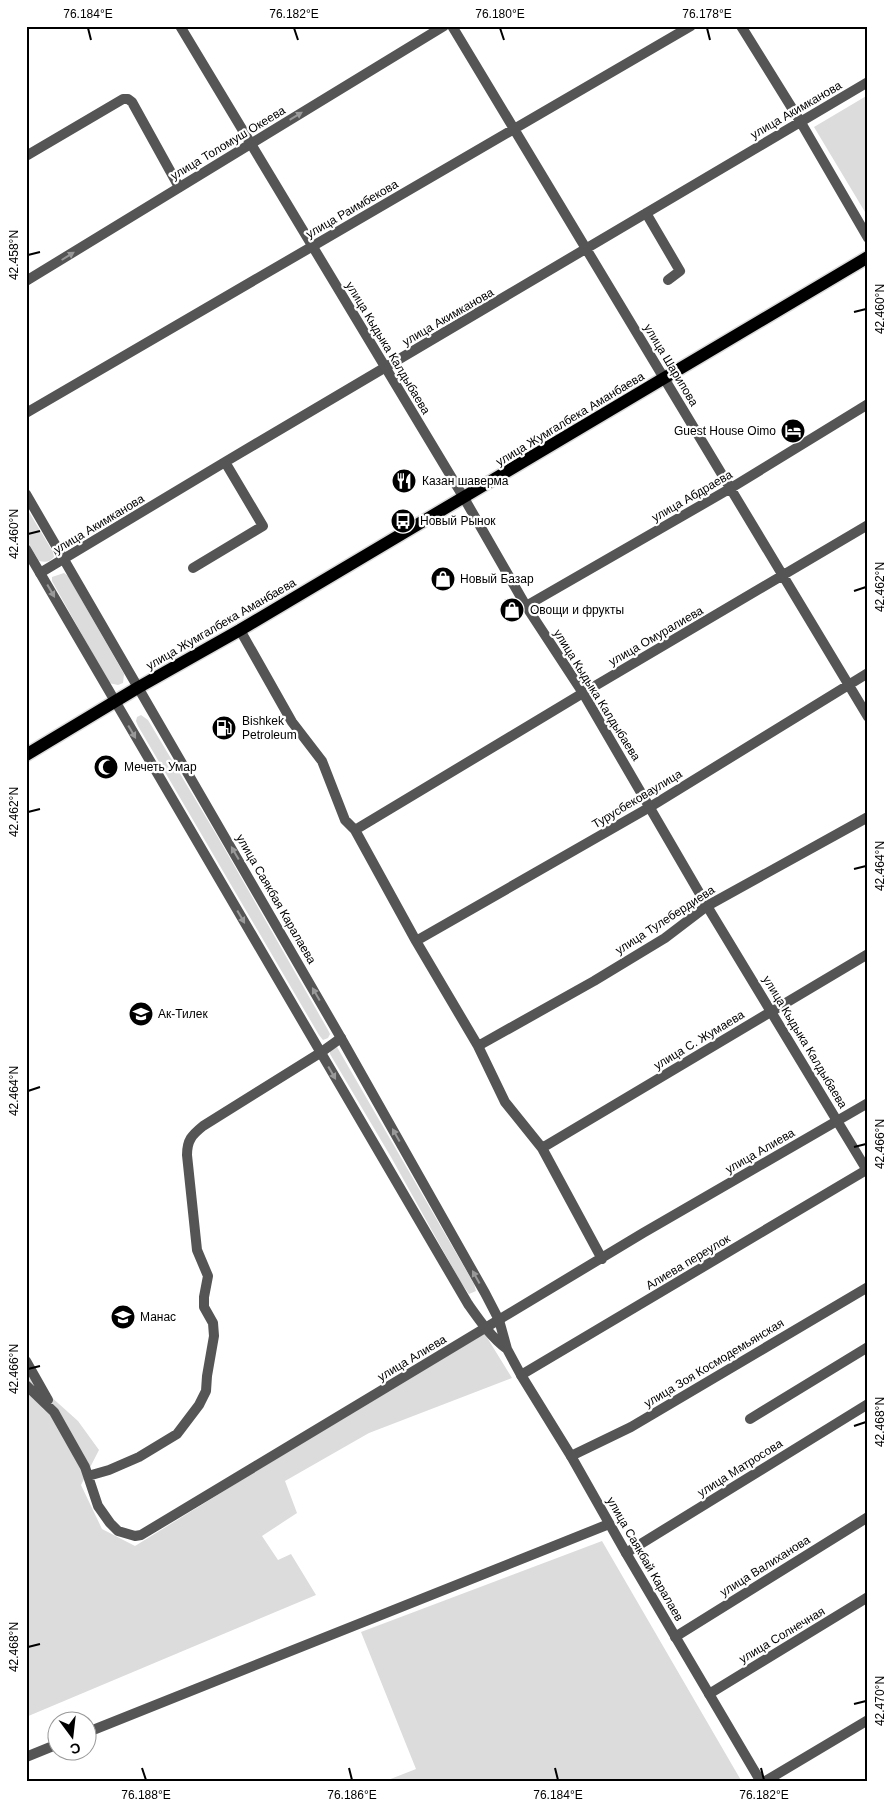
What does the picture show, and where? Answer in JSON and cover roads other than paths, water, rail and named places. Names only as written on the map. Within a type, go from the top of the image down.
[{"type":"main road","name":"улица Жумгалбека Аманбаева","points":[[26,755],[464,498],[868,257]]},
{"type":"street","name":"улица Кыдыка Калдыбаева","points":[[180,26],[464,498],[526,606],[583,693],[707,906],[867,1170]]},
{"type":"street","name":"улица Толомуш Океева","points":[[26,281],[444,26]]},
{"type":"street","name":"улица Шарипова","points":[[452,26],[868,716]]},
{"type":"street","name":"улица Раимбекова","points":[[26,413],[691,26]]},
{"type":"street","points":[[741,26],[800,121],[868,238]]},
{"type":"street","name":"улица Акимканова","points":[[40,573],[868,82]]},
{"type":"street","points":[[26,156],[123,99],[128,99],[132,102],[179,187]]},
{"type":"street","points":[[646,213],[680,271],[668,280]]},
{"type":"street","name":"улица Абдраева","points":[[526,606],[731,488],[868,404]]},
{"type":"street","points":[[194,568],[263,526],[225,462]]},
{"type":"street","name":"улица Саякбая Каралаева","points":[[26,494],[341,1038],[500,1320]]},
{"type":"street","name":"улица Омуралиева","points":[[354,830],[868,525]]},
{"type":"street","points":[[26,549],[468,1304],[486,1329]]},
{"type":"street","points":[[240,630],[292,722],[322,761],[345,820],[354,830],[478,1046],[505,1102],[542,1148],[602,1258]]},
{"type":"street","name":"Турусбековаулица","points":[[416,941],[650,807],[868,673]]},
{"type":"street","name":"улица Тулебердиева","points":[[478,1046],[594,981],[665,938],[707,906],[868,817]]},
{"type":"street","name":"улица С. Жумаева","points":[[542,1148],[868,954]]},
{"type":"street","points":[[88,1476],[109,1470],[139,1457],[177,1434],[199,1405],[206,1391],[214,1336],[212,1323],[204,1307],[208,1276],[197,1250],[187,1155],[187,1144],[191,1136],[203,1126],[341,1038]]},
{"type":"street","name":"улица Алиева","points":[[26,1385],[54,1412],[85,1467],[98,1506],[113,1526],[118,1531],[126,1534],[141,1535],[602,1258],[868,1103]]},
{"type":"street","name":"Алиева переулок","points":[[521,1375],[867,1170]]},
{"type":"street","name":"улица Зоя Космодемьянская","points":[[571,1456],[631,1427],[868,1287]]},
{"type":"street","name":"улица Саякбай Каралаев","points":[[500,1320],[507,1349],[521,1375],[571,1456],[675,1637],[762,1782]]},
{"type":"street","name":"улица Саякбай Каралаев","points":[[486,1329],[507,1349]]},
{"type":"street","points":[[750,1419],[868,1347]]},
{"type":"street","points":[[26,1361],[54,1412]]},
{"type":"street","name":"улица Матросова","points":[[626,1553],[868,1404]]},
{"type":"street","name":"улица Валиханова","points":[[675,1637],[868,1517]]},
{"type":"street","points":[[98,1728],[609,1524]]},
{"type":"street","name":"улица Солнечная","points":[[709,1694],[868,1597]]},
{"type":"street","points":[[762,1782],[868,1720]]},
{"type":"street","points":[[26,1757],[48,1748]]},
{"type":"place","name":"Guest House Oimo","points":[[793,431]]},
{"type":"place","name":"Казан шаверма","points":[[404,481]]},
{"type":"place","name":"Новый Рынок","points":[[403,521]]},
{"type":"place","name":"Новый Базар","points":[[443,579]]},
{"type":"place","name":"Овощи и фрукты","points":[[512,610]]},
{"type":"place","name":"Bishkek Petroleum","points":[[224,728]]},
{"type":"place","name":"Мечеть Умар","points":[[106,767]]},
{"type":"place","name":"Ак-Тилек","points":[[141,1014]]},
{"type":"place","name":"Манас","points":[[123,1317]]}]
